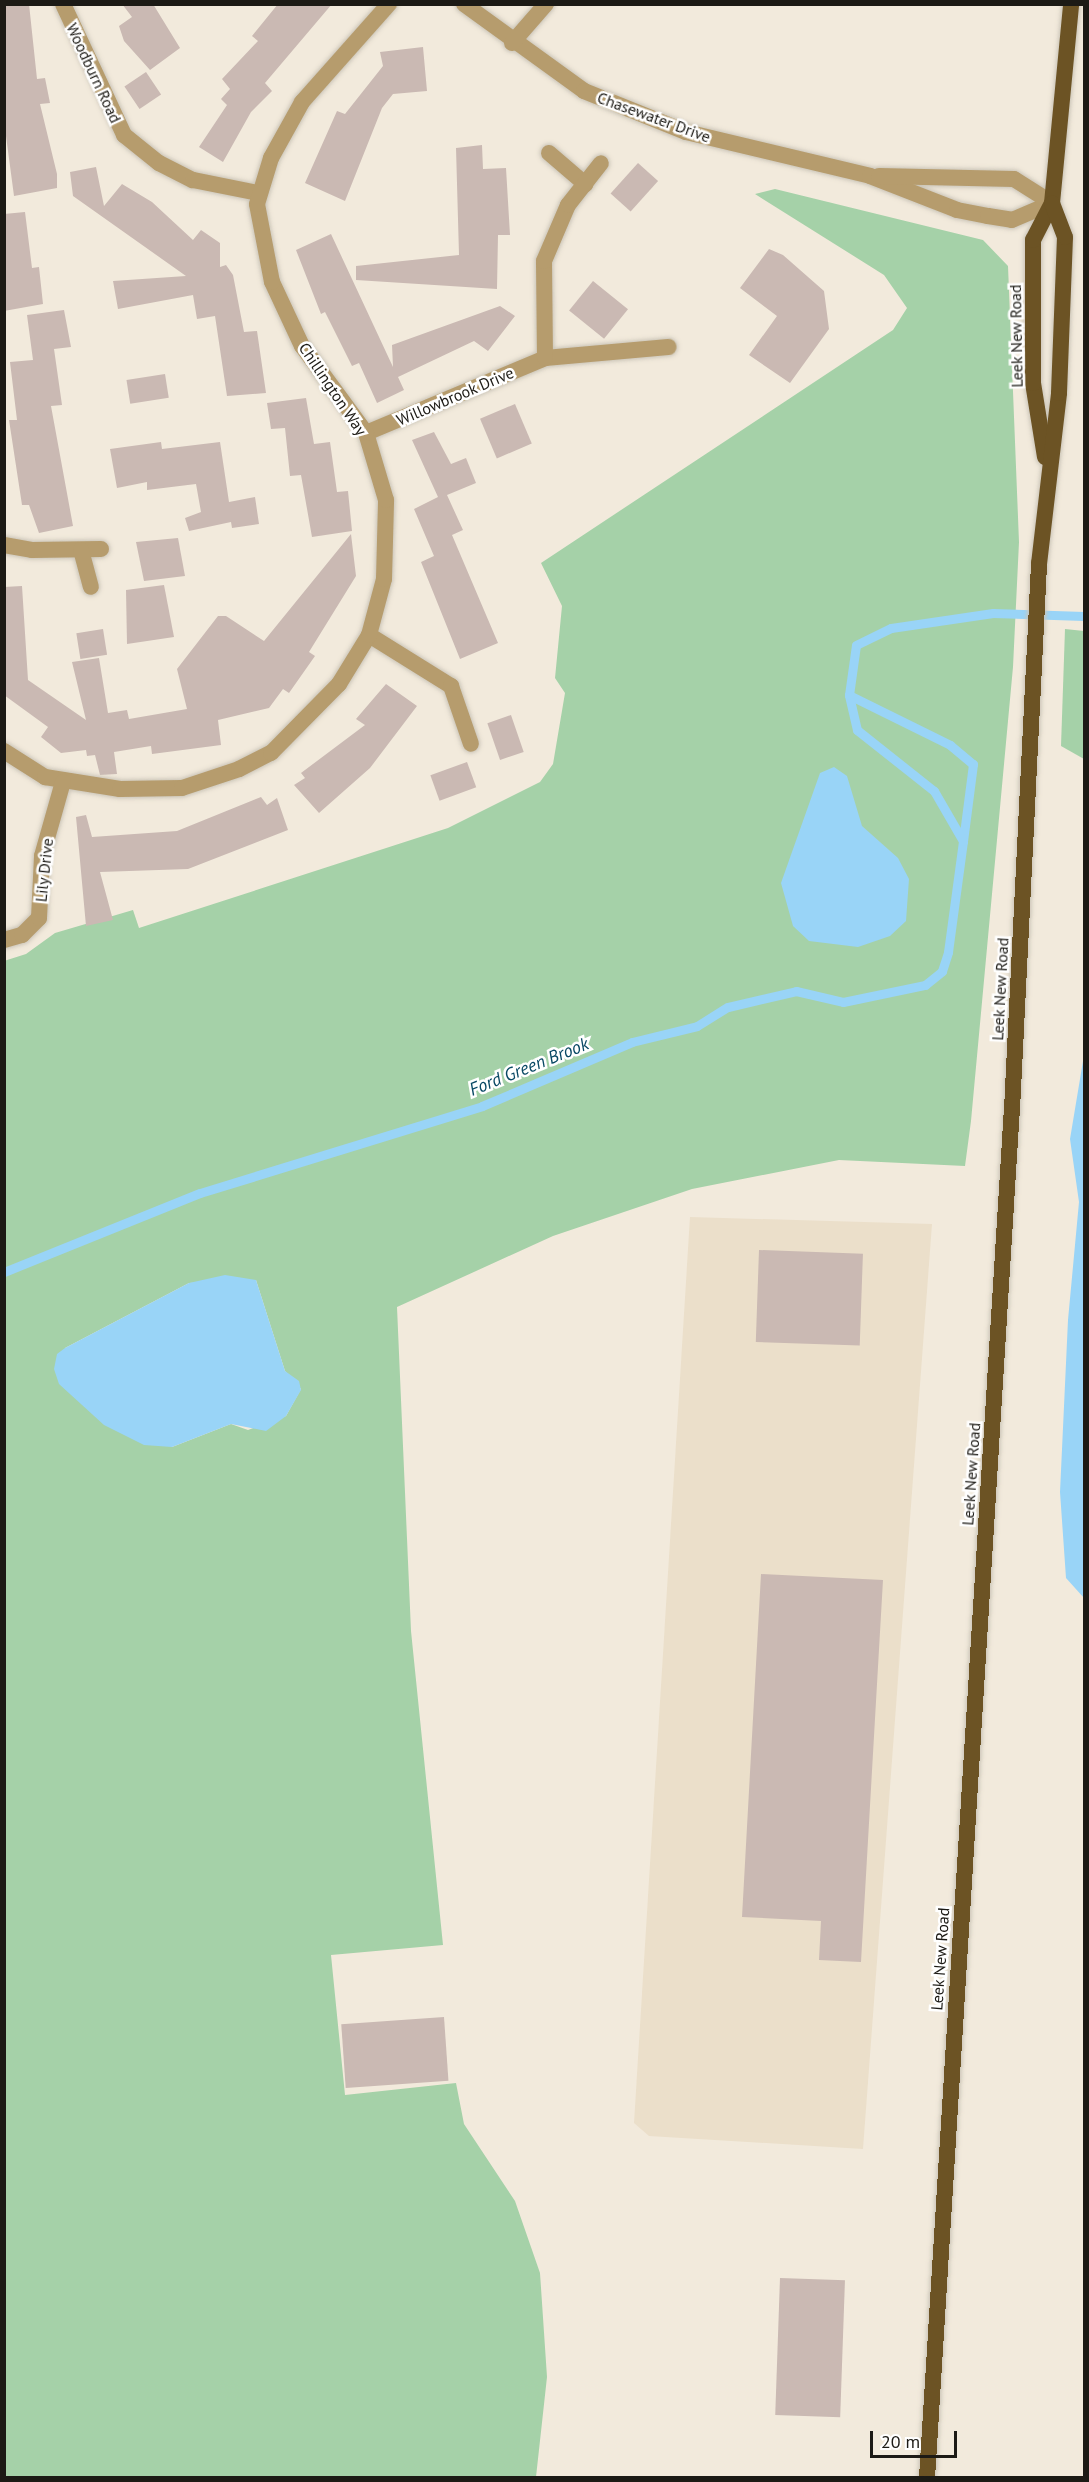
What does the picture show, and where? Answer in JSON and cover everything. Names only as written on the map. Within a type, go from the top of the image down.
[{"type":"highway","name":"Leek New Road","points":[[1048,473],[1033,383],[1034,240],[1052,203],[1071,4]]},
{"type":"highway","name":"Leek New Road","points":[[927,2478],[1019,967],[1039,564],[1059,393],[1065,237],[1052,203]]},
{"type":"street","name":"Woodburn Road","points":[[63,4],[124,135],[159,163],[193,180],[258,194]]},
{"type":"street","name":"Chillington Way","points":[[4,751],[45,777],[63,782],[155,791],[239,770],[270,753],[339,684],[369,635],[384,579],[386,500],[366,433],[302,346],[272,282],[260,236],[258,194],[271,158],[302,102],[389,4]]},
{"type":"street","name":"Chasewater Drive","points":[[464,4],[512,43],[584,91],[686,132],[870,176],[957,210],[1012,220],[1052,203]]},
{"type":"street","points":[[512,43],[546,4]]},
{"type":"street","points":[[549,153],[585,184]]},
{"type":"street","points":[[545,358],[544,261],[556,226],[601,163]]},
{"type":"street","name":"Chasewater Drive","points":[[870,176],[1014,179],[1052,203]]},
{"type":"street","name":"Willowbrook Drive","points":[[366,433],[545,358],[669,347]]},
{"type":"street","points":[[4,545],[81,550],[101,549]]},
{"type":"street","points":[[81,550],[91,587]]},
{"type":"street","points":[[369,635],[451,686],[471,744]]},
{"type":"street","name":"Lily Drive","points":[[4,940],[22,935],[39,918],[42,856],[63,782]]},
{"type":"shaded area","points":[[690,1217],[932,1224],[863,2149],[649,2136],[634,2123]]},
{"type":"green space","points":[[775,189],[983,240],[1008,266],[1019,542],[1013,667],[971,1121],[965,1166],[839,1160],[692,1189],[553,1236],[397,1307],[411,1631],[443,1945],[331,1955],[345,2095],[456,2083],[464,2124],[515,2201],[540,2273],[547,2377],[536,2477],[5,2477],[4,961],[26,954],[55,933],[133,910],[139,928],[448,828],[540,782],[553,764],[565,693],[555,678],[562,606],[541,563],[893,330],[907,308],[884,275],[755,194]],"holes":[[[256,1280],[285,1371],[301,1389],[286,1416],[248,1430],[231,1424],[172,1447],[65,1348],[189,1283]]]},
{"type":"green space","points":[[1065,629],[1084,631],[1084,759],[1061,746]]},
{"type":"water","points":[[834,767],[847,776],[862,826],[898,858],[909,879],[906,921],[890,936],[858,947],[809,941],[793,926],[781,883],[820,773]]},
{"type":"water","points":[[1084,1055],[1084,1598],[1066,1578],[1060,1492],[1068,1320],[1079,1202],[1070,1139]]},
{"type":"water","points":[[225,1275],[256,1280],[285,1371],[299,1381],[301,1390],[286,1416],[266,1431],[231,1424],[172,1447],[144,1445],[104,1425],[59,1384],[54,1369],[57,1354],[65,1348],[189,1283]]},
{"type":"building","points":[[4,4],[29,4],[37,79],[45,78],[50,103],[40,104],[57,174],[57,188],[14,196],[4,121]]},
{"type":"building","points":[[122,4],[153,4],[180,48],[150,70],[124,41],[119,26],[132,17]]},
{"type":"building","points":[[278,4],[332,4],[265,83],[272,91],[251,112],[223,162],[199,147],[227,105],[221,99],[230,89],[222,79],[258,41],[252,36]]},
{"type":"building","points":[[423,47],[427,91],[393,94],[382,108],[345,201],[305,183],[337,111],[345,114],[383,66],[380,52]]},
{"type":"building","points":[[146,72],[161,94],[140,109],[124,87]]},
{"type":"building","points":[[482,145],[483,169],[506,168],[510,235],[498,235],[497,289],[356,280],[356,266],[459,255],[456,148]]},
{"type":"building","points":[[638,163],[658,181],[631,212],[611,193]]},
{"type":"building","points":[[96,167],[104,206],[122,184],[152,202],[193,240],[201,230],[220,243],[220,267],[226,265],[233,275],[244,332],[257,331],[266,393],[227,396],[215,316],[197,319],[193,295],[118,309],[113,281],[186,276],[73,196],[70,172]]},
{"type":"building","points":[[25,212],[32,268],[39,267],[43,304],[4,311],[4,214]]},
{"type":"building","points":[[331,234],[393,367],[392,345],[500,306],[515,316],[488,351],[474,341],[398,377],[404,390],[377,403],[359,363],[352,366],[325,312],[321,314],[296,250]]},
{"type":"building","points":[[769,249],[783,255],[824,291],[829,329],[790,383],[749,355],[777,316],[740,288]]},
{"type":"building","points":[[593,281],[628,309],[604,339],[569,311]]},
{"type":"building","points":[[64,310],[71,347],[54,349],[62,405],[51,406],[73,526],[39,533],[29,505],[22,505],[9,420],[17,420],[10,362],[33,360],[27,315]]},
{"type":"building","points":[[165,374],[169,398],[130,404],[126,380]]},
{"type":"building","points":[[306,398],[314,444],[330,442],[337,492],[348,491],[352,531],[312,537],[301,475],[290,476],[285,428],[271,429],[267,403]]},
{"type":"building","points":[[515,404],[532,444],[497,458],[480,419]]},
{"type":"building","points":[[434,432],[451,464],[466,458],[476,483],[447,495],[463,530],[452,535],[498,643],[460,659],[421,562],[434,556],[414,509],[438,497],[412,440]]},
{"type":"building","points":[[161,442],[162,449],[220,442],[229,502],[255,497],[259,524],[232,528],[231,522],[189,531],[185,518],[201,512],[196,484],[147,490],[147,482],[117,488],[110,449]]},
{"type":"building","points":[[351,534],[356,576],[309,652],[315,656],[289,693],[283,689],[269,708],[218,720],[221,745],[152,754],[151,746],[114,752],[117,774],[100,775],[95,755],[87,756],[86,750],[61,753],[41,737],[48,727],[4,695],[4,587],[22,586],[28,680],[86,720],[72,662],[99,658],[108,713],[127,710],[129,719],[187,709],[177,669],[218,616],[226,616],[264,641]]},
{"type":"building","points":[[178,538],[185,576],[144,581],[136,542]]},
{"type":"building","points":[[164,585],[174,637],[127,644],[126,590]]},
{"type":"building","points":[[103,629],[107,655],[80,659],[76,633]]},
{"type":"building","points":[[386,684],[417,706],[370,768],[319,813],[294,785],[305,778],[301,773],[365,725],[356,719]]},
{"type":"building","points":[[511,715],[524,752],[500,760],[487,723]]},
{"type":"building","points":[[467,762],[476,787],[440,801],[430,775]]},
{"type":"building","points":[[261,797],[267,805],[277,798],[288,830],[188,869],[100,872],[113,920],[86,926],[76,817],[86,815],[92,837],[177,831]]},
{"type":"building","points":[[759,1250],[863,1254],[860,1346],[756,1342]]},
{"type":"building","points":[[761,1574],[883,1580],[861,1962],[819,1960],[821,1921],[742,1917]]},
{"type":"building","points":[[444,2017],[448,2081],[346,2088],[341,2024]]},
{"type":"building","points":[[780,2278],[845,2280],[840,2417],[775,2415]]},
{"type":"waterway","name":"Ford Green Brook","points":[[4,1272],[200,1193],[482,1106],[632,1042],[697,1026],[728,1007],[796,991],[843,1002],[925,985],[942,971],[948,952],[963,841],[934,791],[857,730],[849,695],[856,645],[891,628],[993,613],[1084,616]]},
{"type":"waterway","name":"Ford Green Brook","points":[[849,695],[950,745],[973,764],[963,841]]}]
